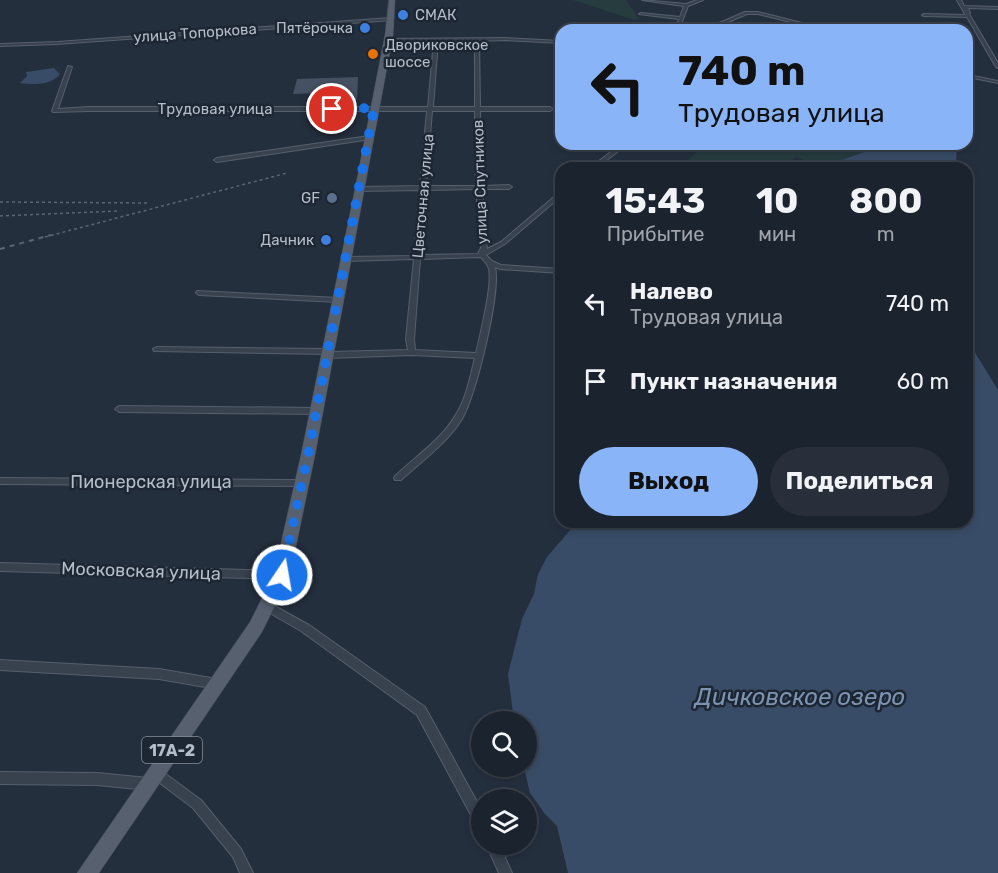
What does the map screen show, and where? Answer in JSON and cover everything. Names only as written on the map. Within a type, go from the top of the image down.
[{"type":"main road","points":[[387,40],[392,0]]},
{"type":"main road","name":"17А-2","points":[[87,873],[217,684],[267,606],[282,575],[317,411],[387,40]]},
{"type":"street","points":[[644,0],[688,4],[701,0]]},
{"type":"street","points":[[959,0],[973,24]]},
{"type":"street","points":[[678,24],[688,4]]},
{"type":"street","points":[[967,14],[965,7],[998,8]]},
{"type":"street","points":[[719,24],[746,13],[758,13],[803,24]]},
{"type":"street","points":[[641,14],[681,18]]},
{"type":"street","points":[[924,15],[967,14]]},
{"type":"street","name":"улица Топоркова","points":[[0,45],[391,20]]},
{"type":"street","points":[[973,24],[998,67]]},
{"type":"street","points":[[387,40],[555,42]]},
{"type":"street","name":"Цветочная улица","points":[[412,352],[410,339],[436,40]]},
{"type":"street","name":"улица Спутников","points":[[398,478],[460,416],[473,380],[478,356],[493,272],[490,263],[482,254],[484,248],[479,187],[477,40]]},
{"type":"street","name":"Трудовая улица","points":[[69,67],[55,111],[550,109]]},
{"type":"street","points":[[973,77],[998,82]]},
{"type":"street","points":[[217,160],[369,138]]},
{"type":"street","points":[[601,162],[616,150]]},
{"type":"street","points":[[360,189],[509,187]]},
{"type":"street","points":[[346,259],[470,257],[482,254],[504,243],[555,198]]},
{"type":"street","points":[[490,263],[500,267],[555,271]]},
{"type":"street","points":[[199,293],[338,300]]},
{"type":"street","points":[[157,349],[328,353],[412,352],[478,356]]},
{"type":"street","points":[[119,409],[317,411]]},
{"type":"street","name":"Пионерская улица","points":[[0,481],[302,483]]},
{"type":"street","name":"Московская улица","points":[[0,567],[282,575]]},
{"type":"street","points":[[267,606],[305,628],[421,711],[471,804]]},
{"type":"street","points":[[0,665],[159,674],[217,684]]},
{"type":"street","points":[[0,778],[152,779],[197,804],[237,853],[247,873]]},
{"type":"street","points":[[497,855],[506,873]]},
{"type":"green space","points":[[573,0],[626,0],[639,19],[634,20]]},
{"type":"green space","points":[[699,150],[870,150],[836,162],[807,162],[797,157],[791,162],[686,162]]},
{"type":"water","points":[[54,68],[60,74],[57,78],[36,84],[20,83],[27,76],[26,72]]},
{"type":"water","points":[[870,150],[957,150],[956,162],[836,162]]},
{"type":"water","name":"Дичковское озеро","points":[[973,349],[998,390],[998,873],[568,873],[557,826],[537,803],[537,789],[529,789],[526,777],[537,777],[537,711],[513,711],[508,674],[522,619],[534,594],[538,574],[547,557],[572,528],[973,528]]},
{"type":"building","points":[[358,77],[357,100],[348,100],[349,92],[293,94],[297,79]]},
{"type":"railway","points":[[45,237],[287,173]]},
{"type":"railway","points":[[0,202],[149,203]]},
{"type":"railway","points":[[0,216],[117,211]]},
{"type":"railway","points":[[0,249],[51,235]]},
{"type":"place","name":"СМАК","points":[[403,15]]},
{"type":"place","name":"Пятёрочка","points":[[365,28]]},
{"type":"place","name":"Двориковское шоссе","points":[[373,54]]},
{"type":"place","name":"GF","points":[[332,198]]},
{"type":"place","name":"Дачник","points":[[326,240]]},
{"type":"route","points":[[282,575],[308,455],[374,108],[332,109]]}]
